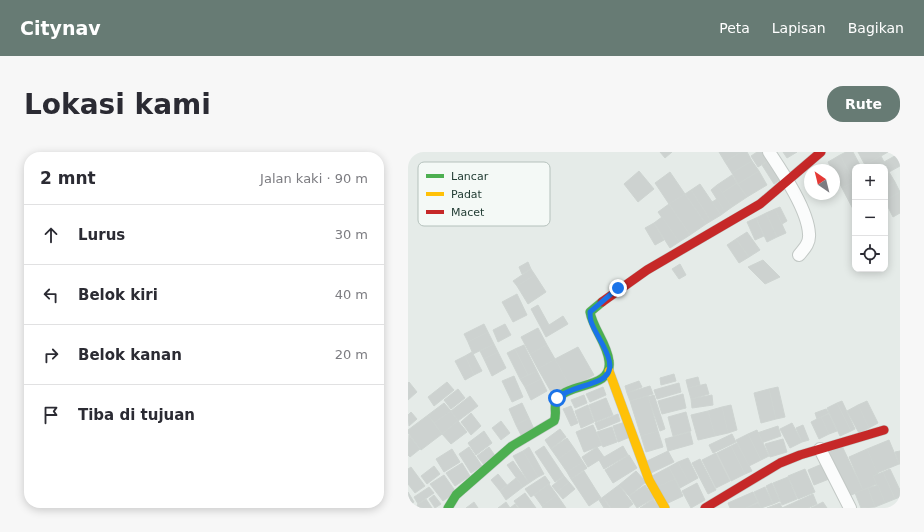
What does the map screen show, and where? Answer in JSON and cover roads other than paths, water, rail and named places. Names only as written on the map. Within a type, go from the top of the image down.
[{"type":"street","points":[[769,152],[788,181],[806,218],[810,235],[806,247],[799,256]]},
{"type":"street","points":[[665,508],[649,480],[609,371],[610,363],[606,352],[590,320],[590,312],[618,288],[751,209],[788,181],[821,152]]},
{"type":"street","points":[[448,508],[456,495],[512,446],[554,420],[556,417],[555,405],[557,398],[564,393],[600,380],[609,371]]},
{"type":"street","points":[[705,508],[780,463],[820,449],[884,430]]},
{"type":"street","points":[[820,449],[850,508]]}]
